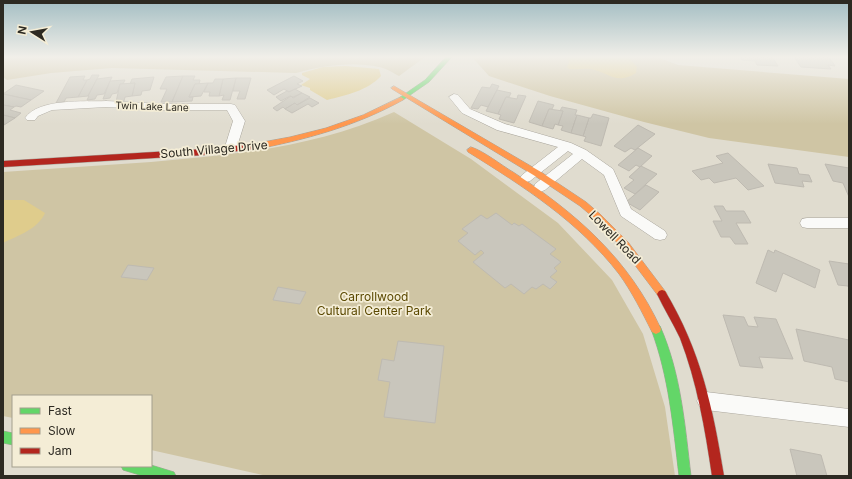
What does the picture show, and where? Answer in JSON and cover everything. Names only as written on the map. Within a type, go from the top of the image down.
[{"type":"street","name":"South Village Drive","points":[[3,164],[230,150],[274,143],[320,132],[356,121],[398,105],[428,79]]},
{"type":"street","points":[[398,105],[388,92],[404,81]]},
{"type":"street","name":"Lowell Road","points":[[388,92],[408,96],[534,172],[584,205],[613,231],[642,266],[682,329],[696,367],[706,401],[718,476]]},
{"type":"street","points":[[454,97],[466,111],[501,127],[567,146],[582,153],[609,172],[626,212],[660,235]]},
{"type":"street","name":"Twin Lake Lane","points":[[31,118],[34,114],[50,107],[106,104],[164,107],[231,107],[239,121],[229,136],[230,150]]},
{"type":"street","name":"South Village Drive","points":[[229,136],[247,134]]},
{"type":"street","points":[[522,182],[567,146]]},
{"type":"street","name":"Lowell Road","points":[[466,147],[536,190],[570,217],[595,240],[622,271],[647,310],[657,331],[669,367],[685,476]]},
{"type":"street","points":[[536,190],[582,153]]},
{"type":"street","points":[[807,223],[849,223]]},
{"type":"street","points":[[647,310],[665,326]]},
{"type":"street","points":[[691,386],[695,392],[706,401],[849,418]]},
{"type":"street","points":[[131,467],[170,476]]},
{"type":"green space","points":[[499,79],[849,79],[849,157],[709,138],[550,96]]},
{"type":"green space","name":"Carrollwood Cultural Center Park","points":[[394,112],[471,159],[558,223],[612,280],[643,334],[665,407],[675,476],[267,476],[152,450],[152,395],[12,395],[12,418],[3,416],[3,172],[151,162],[275,148],[335,134]]},
{"type":"shaded area","points":[[309,79],[377,79],[363,89],[327,100],[310,90],[310,88],[301,85]]},
{"type":"shaded area","points":[[3,200],[24,200],[45,213],[42,219],[33,227],[3,243]]},
{"type":"building","points":[[69,79],[87,80],[78,97],[66,98],[64,102],[56,103]]},
{"type":"building","points":[[97,79],[88,96],[78,97],[87,80]]},
{"type":"building","points":[[97,79],[111,79],[104,94],[97,95],[95,99],[87,100]]},
{"type":"building","points":[[132,79],[153,79],[150,90],[142,91],[141,95],[132,96],[135,83],[130,84]]},
{"type":"building","points":[[165,79],[182,79],[172,102],[161,102],[167,89],[160,89]]},
{"type":"building","points":[[182,79],[200,80],[199,84],[195,84],[189,97],[193,97],[192,101],[172,102]]},
{"type":"building","points":[[215,79],[223,79],[219,96],[209,96],[210,92],[204,92],[208,83],[213,83]]},
{"type":"building","points":[[223,79],[236,79],[230,100],[222,100],[224,95],[219,96]]},
{"type":"building","points":[[236,79],[251,79],[245,99],[237,99],[240,91],[233,91]]},
{"type":"building","points":[[288,79],[300,79],[303,81],[297,84],[302,86],[289,92],[284,89],[274,95],[267,90]]},
{"type":"building","points":[[125,80],[123,84],[120,84],[117,93],[112,94],[110,98],[103,99],[110,81]]},
{"type":"building","points":[[135,83],[132,96],[125,97],[124,101],[116,102],[120,84]]},
{"type":"building","points":[[208,83],[201,96],[189,97],[195,84]]},
{"type":"building","points":[[492,84],[499,86],[488,107],[481,105],[478,109],[471,108],[482,87],[490,88]]},
{"type":"building","points":[[16,85],[44,91],[31,100],[3,94]]},
{"type":"building","points":[[295,89],[302,93],[293,97],[290,96],[281,101],[276,97],[287,91],[289,92]]},
{"type":"building","points":[[497,90],[511,93],[509,97],[506,97],[498,114],[486,111]]},
{"type":"building","points":[[302,93],[310,97],[297,105],[295,103],[285,109],[283,107],[277,111],[273,108],[291,96],[293,98]]},
{"type":"building","points":[[3,94],[31,100],[21,107],[3,105]]},
{"type":"building","points":[[518,95],[526,96],[514,123],[499,119],[501,115],[498,114],[506,97],[517,99]]},
{"type":"building","points":[[310,98],[319,103],[312,107],[308,104],[292,113],[285,109],[295,103],[297,105]]},
{"type":"building","points":[[538,101],[554,105],[552,109],[549,109],[542,126],[529,122]]},
{"type":"building","points":[[3,105],[14,107],[10,110],[21,113],[15,118],[3,115]]},
{"type":"building","points":[[562,107],[577,110],[575,115],[577,115],[571,133],[561,130],[563,126],[558,125],[563,111],[560,111]]},
{"type":"building","points":[[549,109],[563,111],[558,125],[555,124],[553,129],[542,126]]},
{"type":"building","points":[[593,114],[609,118],[601,146],[584,141],[586,137],[583,136],[589,118],[591,118]]},
{"type":"building","points":[[3,115],[15,118],[4,125]]},
{"type":"building","points":[[577,115],[589,118],[583,136],[571,133]]},
{"type":"building","points":[[638,125],[655,134],[635,150],[631,148],[625,152],[614,146]]},
{"type":"building","points":[[638,148],[652,156],[640,167],[636,165],[629,171],[618,165]]},
{"type":"building","points":[[728,153],[764,186],[748,190],[736,178],[714,183],[709,178],[701,180],[692,171],[723,163],[716,156]]},
{"type":"building","points":[[768,164],[797,168],[799,174],[809,175],[812,182],[802,181],[804,187],[775,183]]},
{"type":"building","points":[[825,164],[849,168],[849,197],[843,183],[833,181]]},
{"type":"building","points":[[641,166],[657,174],[635,194],[624,188],[634,180],[629,177]]},
{"type":"building","points":[[646,185],[659,192],[640,210],[626,202]]},
{"type":"building","points":[[714,206],[723,206],[726,211],[744,211],[751,223],[736,223],[748,244],[735,244],[730,237],[721,237],[713,221],[722,221]]},
{"type":"building","points":[[496,213],[512,225],[514,223],[519,226],[522,224],[556,249],[550,254],[561,262],[554,268],[557,271],[550,277],[557,282],[550,289],[543,284],[536,289],[532,287],[524,294],[511,284],[505,288],[473,262],[484,253],[481,250],[475,255],[458,241],[468,233],[462,229],[481,215],[487,219]]},
{"type":"building","points":[[768,250],[774,253],[775,250],[820,270],[815,288],[783,273],[776,292],[756,283]]},
{"type":"building","points":[[829,261],[849,264],[849,288],[848,286],[838,285]]},
{"type":"building","points":[[128,265],[154,268],[147,280],[121,277]]},
{"type":"building","points":[[278,287],[306,292],[300,304],[273,300]]},
{"type":"building","points":[[723,315],[744,317],[748,326],[758,327],[754,317],[776,319],[793,359],[759,357],[763,368],[740,366]]},
{"type":"building","points":[[796,329],[849,340],[849,382],[835,379],[832,367],[804,361]]},
{"type":"building","points":[[398,341],[444,346],[435,423],[384,417],[390,382],[378,380],[382,359],[394,361]]},
{"type":"building","points":[[790,449],[821,455],[827,476],[797,476]]},
{"type":"traffic: fast","points":[[401,99],[429,79]]},
{"type":"traffic: fast","points":[[656,329],[668,364],[676,401],[685,476]]},
{"type":"traffic: fast","points":[[3,437],[12,439]]},
{"type":"traffic: fast","points":[[131,467],[170,476]]},
{"type":"traffic: slow","points":[[394,88],[538,174],[583,204],[625,245],[662,294]]},
{"type":"traffic: slow","points":[[252,147],[290,140],[348,124],[401,99]]},
{"type":"traffic: slow","points":[[471,150],[500,167],[554,204],[602,247],[641,299],[656,329]]},
{"type":"traffic: jam","points":[[3,164],[205,152],[252,147]]},
{"type":"traffic: jam","points":[[662,294],[685,337],[693,359],[700,382],[710,428],[718,476]]}]
